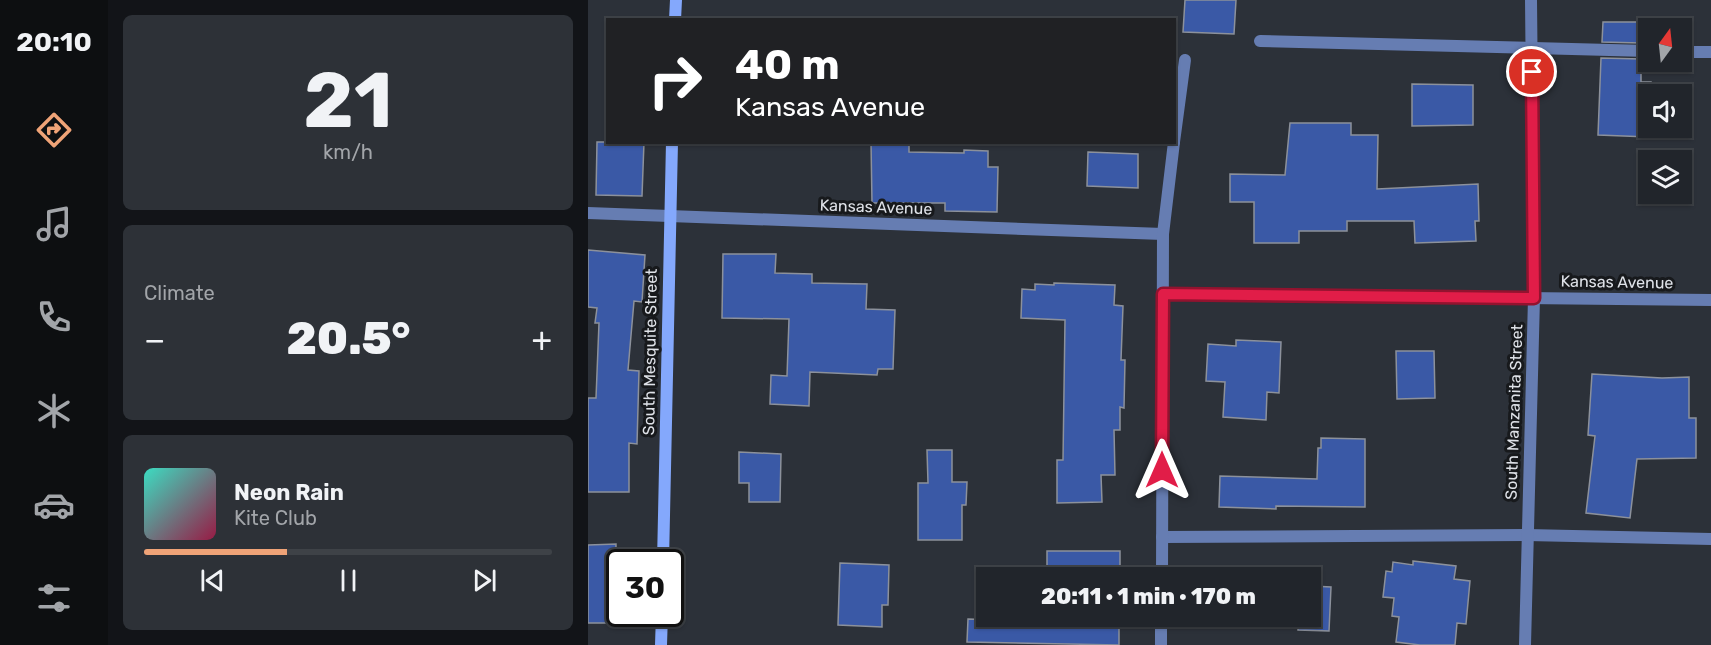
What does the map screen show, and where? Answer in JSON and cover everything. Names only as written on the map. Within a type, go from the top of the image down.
[{"type":"street","points":[[675,18],[676,0]]},
{"type":"street","name":"South Manzanita Street","points":[[1525,645],[1534,298],[1531,0]]},
{"type":"street","points":[[1260,41],[1638,51]]},
{"type":"street","points":[[1692,52],[1711,52]]},
{"type":"street","points":[[1176,127],[1185,60]]},
{"type":"street","name":"South Mesquite Street","points":[[663,549],[672,144]]},
{"type":"street","points":[[1162,567],[1163,234],[1174,144]]},
{"type":"street","name":"Kansas Avenue","points":[[588,213],[1163,234]]},
{"type":"street","name":"Kansas Avenue","points":[[1163,294],[1711,300]]},
{"type":"street","points":[[1162,537],[1527,536],[1711,539]]},
{"type":"street","points":[[661,645],[662,627]]},
{"type":"street","points":[[1161,627],[1161,645]]},
{"type":"building","points":[[1185,0],[1236,0],[1234,34],[1183,32]]},
{"type":"building","points":[[1603,22],[1638,22],[1638,43],[1602,42]]},
{"type":"building","points":[[1601,58],[1638,59],[1641,82],[1651,82],[1651,84],[1638,84],[1638,137],[1598,135]]},
{"type":"building","points":[[1412,84],[1473,85],[1473,125],[1412,126]]},
{"type":"building","points":[[1290,123],[1351,123],[1351,135],[1378,135],[1377,189],[1478,184],[1479,221],[1475,221],[1476,241],[1415,243],[1414,221],[1347,221],[1347,231],[1299,231],[1299,243],[1254,243],[1254,202],[1230,202],[1230,174],[1285,175]]},
{"type":"building","points":[[597,142],[644,144],[642,196],[596,195]]},
{"type":"building","points":[[871,144],[909,144],[909,152],[988,151],[988,167],[998,167],[997,212],[945,211],[945,203],[872,203]]},
{"type":"building","points":[[1088,152],[1138,154],[1138,188],[1087,186]]},
{"type":"building","points":[[588,250],[645,255],[642,302],[634,301],[628,370],[639,371],[637,444],[629,443],[629,492],[588,492],[588,398],[596,398],[599,323],[595,323],[597,308],[588,307]]},
{"type":"building","points":[[723,254],[776,254],[775,273],[812,274],[812,283],[867,284],[866,309],[895,310],[893,369],[878,369],[877,375],[810,372],[809,406],[770,404],[771,375],[787,376],[789,319],[722,318]]},
{"type":"building","points":[[1054,283],[1115,285],[1114,305],[1123,306],[1121,360],[1125,360],[1124,408],[1120,407],[1120,430],[1114,430],[1115,475],[1101,475],[1102,502],[1057,503],[1057,460],[1063,460],[1065,320],[1021,318],[1022,289],[1035,290],[1035,284],[1054,285]]},
{"type":"building","points":[[1236,340],[1281,342],[1279,393],[1267,392],[1266,420],[1223,417],[1225,382],[1206,381],[1208,344],[1236,346]]},
{"type":"building","points":[[1396,351],[1434,351],[1435,398],[1397,399]]},
{"type":"building","points":[[1592,374],[1662,378],[1689,377],[1689,418],[1696,418],[1696,458],[1637,459],[1630,518],[1586,513],[1595,436],[1588,435]]},
{"type":"building","points":[[1321,438],[1365,439],[1365,507],[1276,506],[1276,509],[1219,507],[1220,476],[1317,479],[1318,448],[1321,448]]},
{"type":"building","points":[[927,450],[952,450],[952,482],[967,482],[966,505],[962,505],[962,540],[918,540],[918,483],[928,483]]},
{"type":"building","points":[[739,452],[781,454],[780,502],[749,502],[749,483],[739,483]]},
{"type":"building","points":[[616,544],[616,549],[606,549],[606,623],[588,623],[588,545]]},
{"type":"building","points":[[1047,551],[1120,551],[1120,567],[1047,567]]},
{"type":"building","points":[[1413,561],[1456,566],[1454,579],[1470,581],[1466,624],[1457,623],[1455,645],[1396,642],[1399,617],[1392,616],[1394,598],[1383,597],[1386,571],[1392,572],[1393,562],[1413,565]]},
{"type":"building","points":[[840,563],[889,565],[888,605],[882,605],[882,627],[838,625]]},
{"type":"building","points":[[1321,586],[1331,587],[1329,631],[1298,630],[1298,627],[1321,627]]},
{"type":"building","points":[[968,619],[976,619],[976,627],[1119,627],[1119,645],[967,642]]},
{"type":"route","points":[[1162,470],[1163,294],[1534,298],[1532,72]]}]
